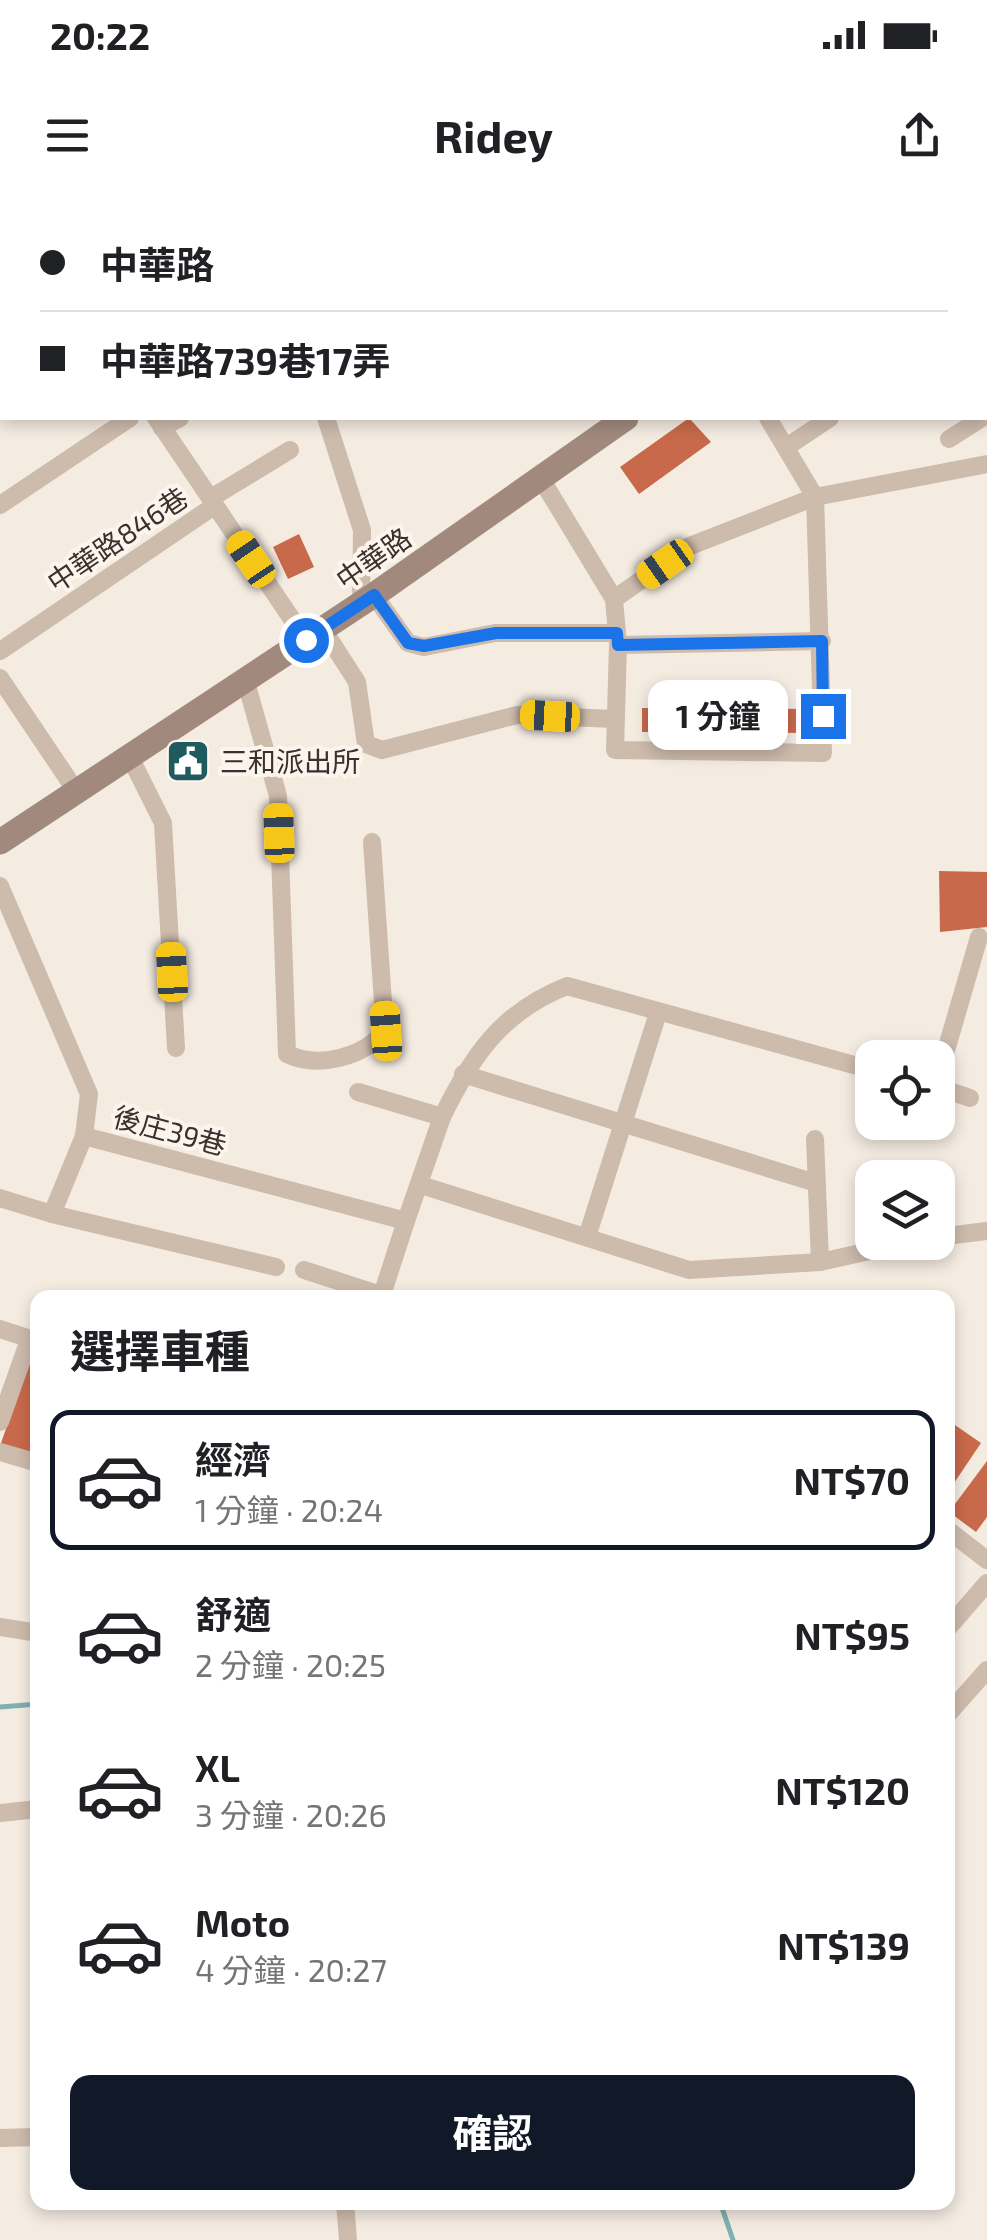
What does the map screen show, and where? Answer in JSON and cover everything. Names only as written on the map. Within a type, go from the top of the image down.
[{"type":"main road","name":"中華路","points":[[0,842],[246,682],[623,420]]},
{"type":"street","points":[[0,505],[127,420]]},
{"type":"street","points":[[327,420],[362,530],[367,599],[408,643],[424,646],[496,633],[618,639],[822,641]]},
{"type":"street","points":[[540,476],[614,598],[618,639],[615,750],[823,753],[815,497],[769,420]]},
{"type":"street","points":[[788,446],[827,420]]},
{"type":"street","points":[[950,439],[978,420]]},
{"type":"street","points":[[159,423],[213,502],[357,682],[371,749],[382,750],[517,714],[615,719]]},
{"type":"street","name":"中華路846巷","points":[[0,651],[290,450]]},
{"type":"street","points":[[614,598],[690,546],[815,497],[987,464]]},
{"type":"street","points":[[0,678],[76,791]]},
{"type":"street","points":[[246,682],[278,796],[286,1054],[303,1062],[350,1056],[372,1046],[386,1031],[372,842]]},
{"type":"street","points":[[129,755],[163,822],[176,1048]]},
{"type":"street","name":"後庄39巷","points":[[0,886],[89,1094],[84,1136],[406,1220]]},
{"type":"street","points":[[949,1040],[979,936]]},
{"type":"street","points":[[387,1290],[406,1220],[422,1184],[442,1117],[463,1074],[492,1036],[531,1000],[567,986],[855,1065]]},
{"type":"street","points":[[586,1237],[658,1013]]},
{"type":"street","points":[[463,1074],[816,1183]]},
{"type":"street","points":[[358,1092],[442,1117]]},
{"type":"street","points":[[955,1093],[970,1098]]},
{"type":"street","points":[[52,1214],[84,1136]]},
{"type":"street","points":[[815,1139],[820,1262]]},
{"type":"street","points":[[422,1184],[689,1270],[820,1262],[855,1254]]},
{"type":"street","points":[[0,1198],[52,1214],[276,1266]]},
{"type":"street","points":[[955,1235],[987,1231]]},
{"type":"street","points":[[304,1270],[364,1290]]},
{"type":"street","points":[[0,1328],[30,1339]]},
{"type":"street","points":[[0,1422],[30,1347]]},
{"type":"street","points":[[0,1452],[30,1461]]},
{"type":"street","points":[[955,1535],[987,1560]]},
{"type":"street","points":[[955,1620],[987,1583]]},
{"type":"street","points":[[0,1627],[30,1632]]},
{"type":"street","points":[[955,1706],[987,1670]]},
{"type":"street","points":[[0,1813],[30,1810]]},
{"type":"street","points":[[0,2138],[30,2138]]},
{"type":"street","points":[[346,2210],[348,2240]]},
{"type":"building","points":[[686,420],[691,420],[711,442],[639,494],[620,467]]},
{"type":"building","points":[[299,534],[314,567],[288,579],[273,547]]},
{"type":"building","points":[[642,708],[818,709],[818,733],[642,732]]},
{"type":"building","points":[[939,871],[987,872],[987,927],[940,932]]},
{"type":"building","points":[[30,1360],[30,1457],[0,1446]]},
{"type":"building","points":[[955,1425],[981,1443],[955,1482]]},
{"type":"building","points":[[987,1461],[987,1517],[976,1532],[955,1516],[955,1504]]},
{"type":"waterway","points":[[0,1707],[30,1705]]},
{"type":"waterway","points":[[723,2210],[733,2240]]},
{"type":"place","name":"三和派出所","points":[[188,761]]},
{"type":"route","points":[[306,640],[374,595],[408,643],[424,646],[496,633],[617,633],[618,645],[822,641],[823,716]]}]
